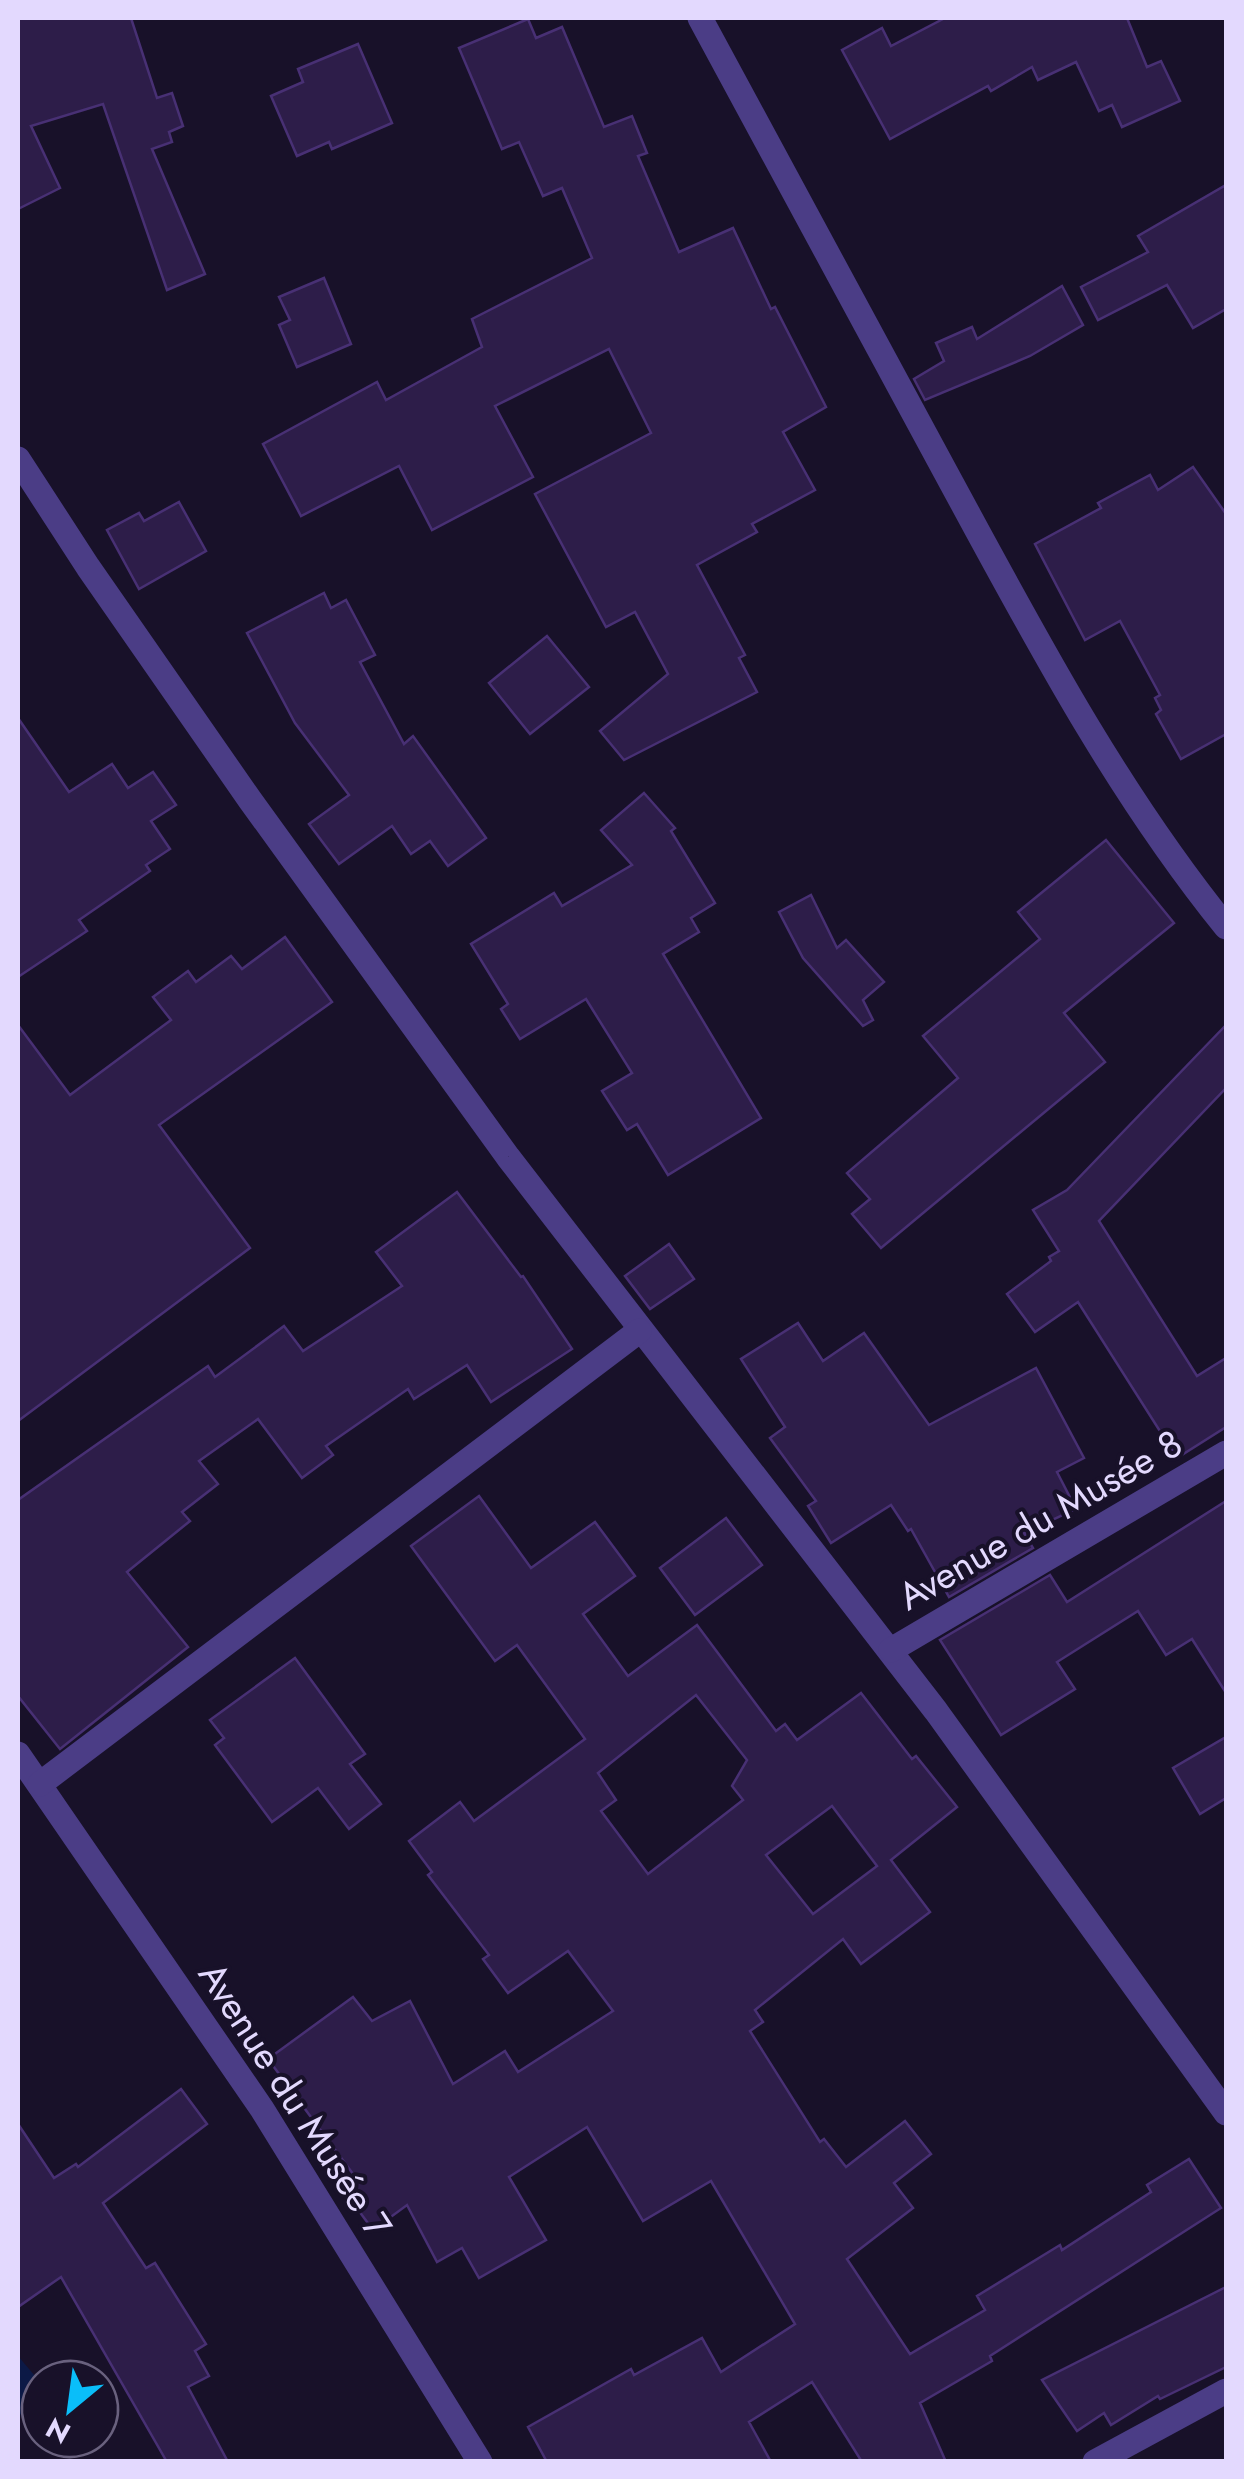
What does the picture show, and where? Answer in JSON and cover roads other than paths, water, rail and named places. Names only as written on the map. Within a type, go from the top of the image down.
[{"type":"street","points":[[700,18],[1051,667],[1116,776],[1226,926]]},
{"type":"street","points":[[18,459],[98,582],[250,800],[508,1157],[890,1650],[1226,2113]]},
{"type":"street","points":[[40,1784],[640,1331]]},
{"type":"street","name":"Avenue du Musée 8","points":[[890,1650],[1226,1453]]},
{"type":"street","name":"Avenue du Musée 7","points":[[18,1754],[262,2109],[480,2462]]},
{"type":"street","points":[[1095,2462],[1226,2391]]},
{"type":"water","points":[[18,2356],[20,2413],[16,2389]]}]
